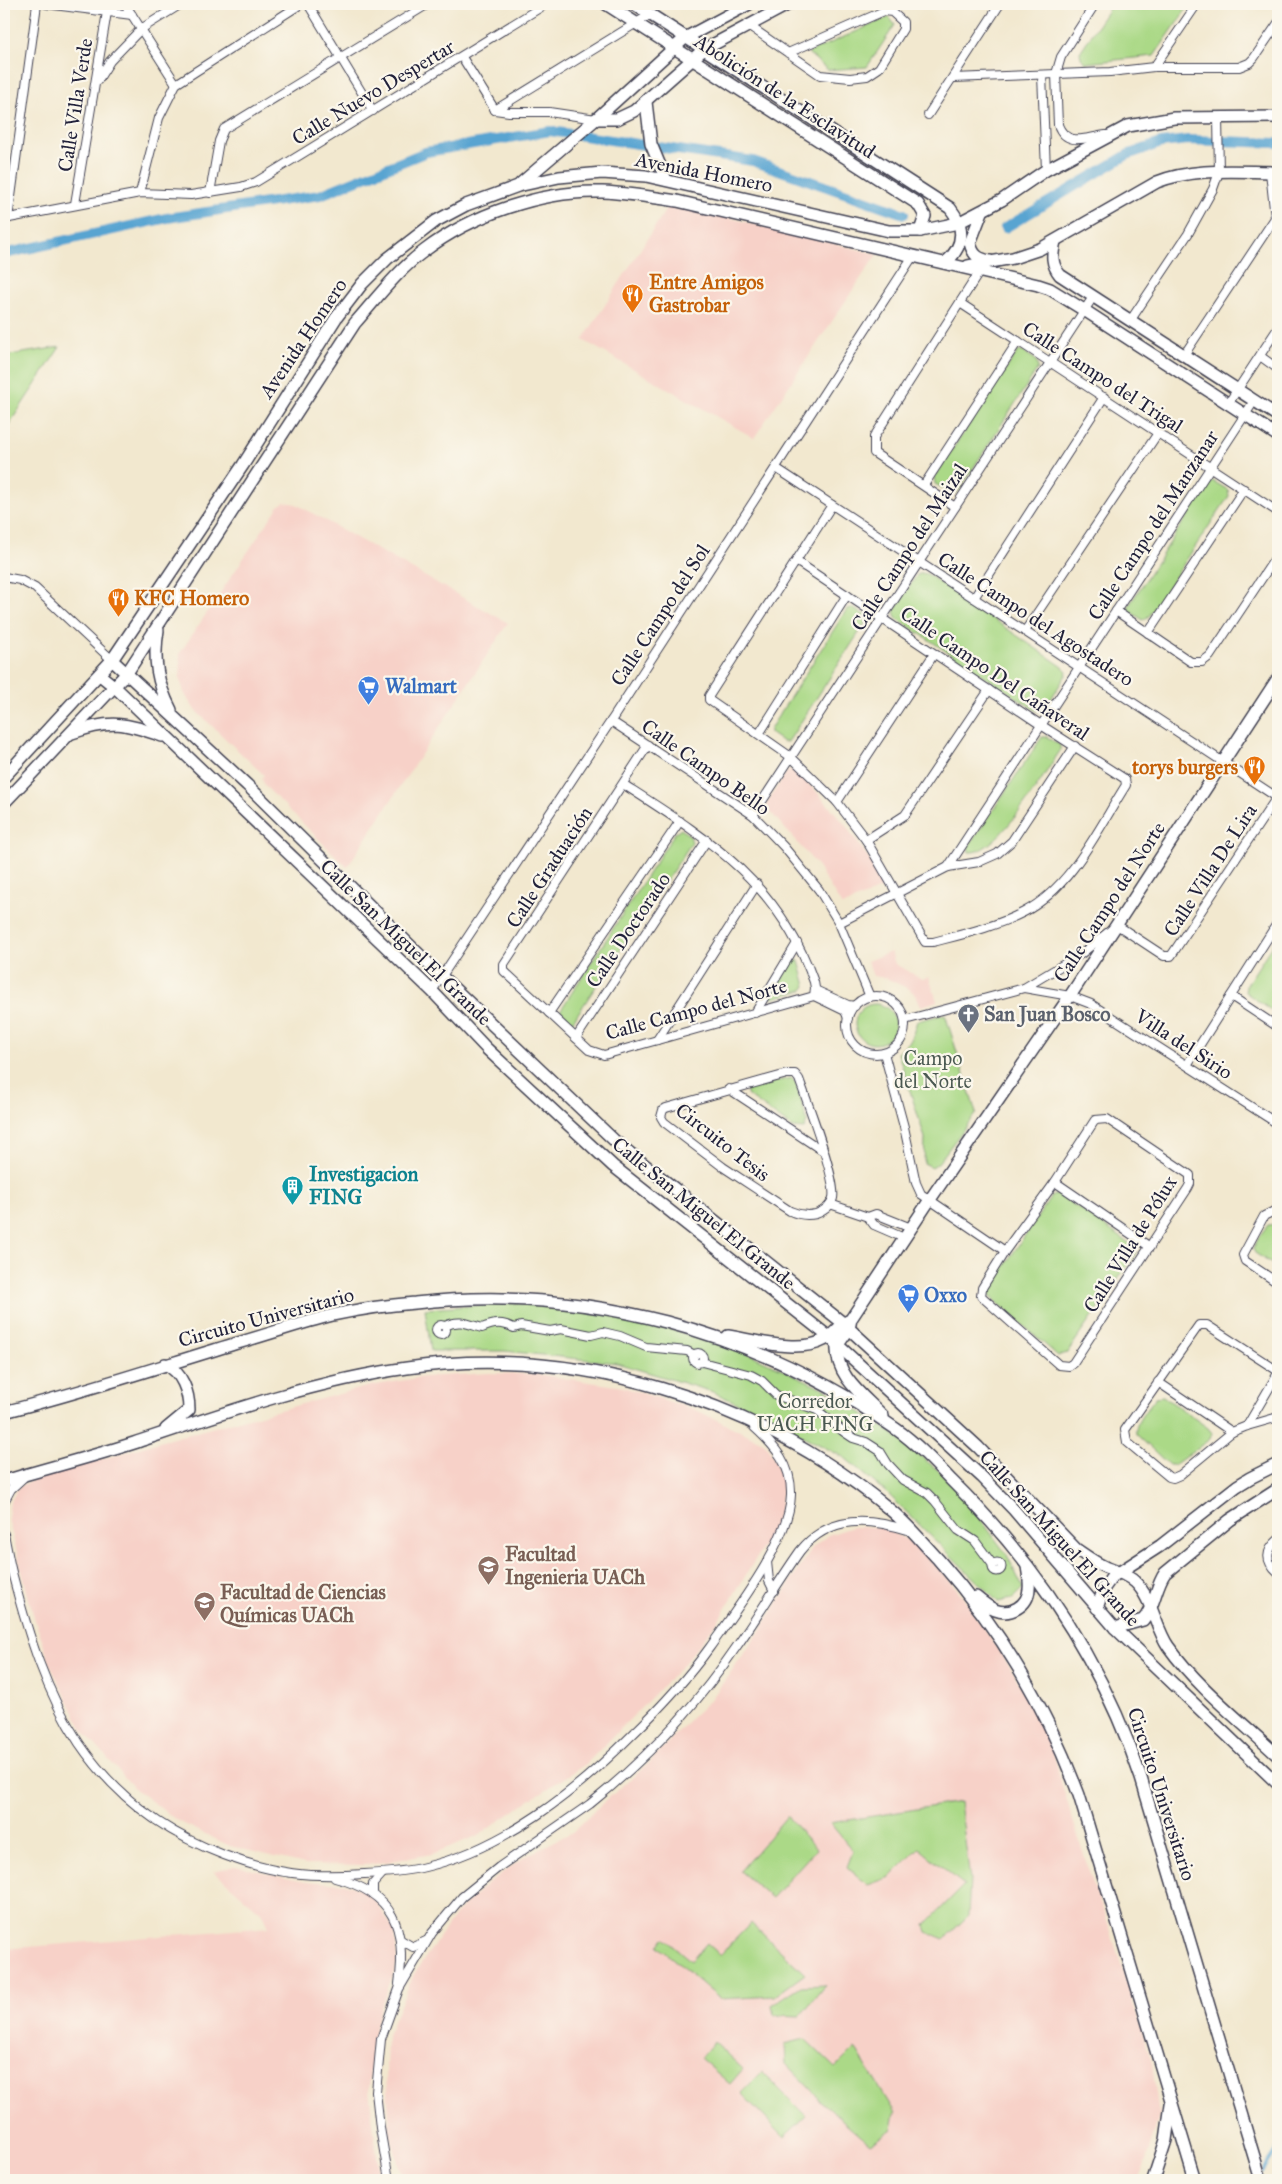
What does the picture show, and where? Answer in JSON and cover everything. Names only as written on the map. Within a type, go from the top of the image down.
[{"type":"main road","name":"Abolición de la Esclavitud","points":[[606,4],[918,204],[925,216],[920,231]]},
{"type":"main road","name":"Abolición de la Esclavitud","points":[[634,4],[950,208],[958,223]]},
{"type":"main road","points":[[518,186],[596,119],[685,38],[749,4]]},
{"type":"main road","points":[[596,119],[617,119],[634,111],[704,50],[787,4]]},
{"type":"main road","points":[[646,102],[651,144],[666,180]]},
{"type":"main road","name":"Avenida Homero","points":[[4,777],[112,660],[243,465],[336,318],[362,284],[387,259],[436,221],[466,205],[518,186],[559,177],[602,173],[646,176],[666,180],[889,231],[920,231],[958,223],[982,212],[1046,170],[1108,135],[1128,126],[1146,121],[1174,118],[1278,116]]},
{"type":"main road","points":[[962,267],[1027,254],[1055,241],[1157,182],[1175,175],[1219,172],[1274,172]]},
{"type":"main road","name":"Avenida Homero","points":[[4,802],[127,673],[355,323],[397,275],[424,251],[474,221],[530,200],[600,192],[639,195],[684,202],[1050,289],[1278,436]]},
{"type":"main road","points":[[982,212],[970,243],[972,250],[979,259],[994,262]]},
{"type":"main road","points":[[945,263],[959,248],[961,237],[958,223]]},
{"type":"main road","points":[[1055,241],[1052,261],[1060,275],[1278,416]]},
{"type":"main road","points":[[160,623],[156,642],[156,667],[162,692],[175,719]]},
{"type":"main road","name":"Calle San Miguel El Grande","points":[[112,660],[247,785],[442,977],[634,1157],[848,1324],[978,1447],[1076,1549],[1094,1561],[1119,1572],[1135,1582],[1145,1596],[1167,1644],[1180,1661],[1205,1688],[1278,1756]]},
{"type":"main road","name":"Calle San Miguel El Grande","points":[[100,675],[115,687],[432,991],[487,1049],[613,1166],[833,1342],[998,1493],[1115,1628],[1278,1784]]},
{"type":"main road","name":"Calle Campo del Norte","points":[[833,1342],[848,1324],[929,1201],[1070,996],[1278,678]]},
{"type":"main road","points":[[68,735],[96,726],[121,723],[167,738]]},
{"type":"main road","name":"Circuito Universitario","points":[[4,1412],[333,1315],[449,1299],[527,1299],[591,1306],[633,1314],[705,1332],[797,1371],[897,1430],[971,1499],[1026,1562],[1055,1602],[1089,1658],[1105,1689],[1132,1751],[1261,2180]]},
{"type":"main road","points":[[705,1332],[786,1345],[833,1342],[838,1360],[846,1377],[897,1430]]},
{"type":"main road","points":[[4,1481],[336,1381],[410,1367],[486,1363],[581,1371],[637,1381],[677,1392],[743,1418],[841,1473],[889,1509],[959,1583],[993,1626],[1046,1716],[1079,1796],[1172,2100],[1194,2180]]},
{"type":"main road","points":[[161,1434],[189,1410],[182,1380],[177,1371],[165,1364]]},
{"type":"main road","points":[[1097,1608],[1104,1588],[1119,1572],[1160,1546],[1237,1486],[1278,1464]]},
{"type":"main road","points":[[1115,1628],[1143,1620],[1165,1572],[1230,1520],[1278,1489]]},
{"type":"main road","points":[[959,1583],[996,1611],[1007,1612],[1015,1610],[1028,1597],[1030,1583],[1026,1562]]},
{"type":"main road","points":[[1153,2180],[1166,2140],[1172,2100]]},
{"type":"street","points":[[6,219],[37,4]]},
{"type":"street","points":[[46,4],[132,15]]},
{"type":"street","points":[[125,4],[176,84]]},
{"type":"street","points":[[95,84],[110,61],[141,29],[181,4]]},
{"type":"street","points":[[140,193],[159,118],[176,84],[301,4]]},
{"type":"street","points":[[308,4],[373,111]]},
{"type":"street","points":[[210,193],[219,141],[224,129],[428,4]]},
{"type":"street","name":"Calle Nuevo Despertar","points":[[6,219],[75,204],[140,193],[191,195],[241,187],[256,182],[546,4]]},
{"type":"street","points":[[928,115],[1000,4]]},
{"type":"street","points":[[1095,4],[1061,57],[1056,74],[1058,126],[1061,132],[1071,140],[1108,135]]},
{"type":"street","points":[[1154,67],[1197,4]]},
{"type":"street","points":[[748,25],[788,53],[820,75],[850,78],[867,76],[879,68],[903,29],[903,22],[901,18],[892,12],[884,11],[788,53]]},
{"type":"street","name":"Calle Villa Verde","points":[[75,204],[107,12]]},
{"type":"street","points":[[495,110],[651,14]]},
{"type":"street","points":[[953,78],[1110,72],[1154,67],[1239,67],[1249,64],[1278,23]]},
{"type":"street","points":[[462,57],[495,110],[549,112],[596,119]]},
{"type":"street","points":[[1042,75],[1046,170]]},
{"type":"street","points":[[1130,321],[1188,234],[1214,189],[1219,172],[1218,117]]},
{"type":"street","points":[[1184,355],[1277,218],[1274,172]]},
{"type":"street","name":"Calle Campo del Sol","points":[[432,991],[612,721],[646,665],[917,256]]},
{"type":"street","points":[[955,507],[874,452],[873,442],[874,437],[980,271]]},
{"type":"street","name":"Calle Campo del Maizal","points":[[753,815],[1093,297]]},
{"type":"street","name":"Calle Campo del Trigal","points":[[960,303],[1278,512]]},
{"type":"street","points":[[1228,404],[1278,328]]},
{"type":"street","points":[[924,485],[1018,341]]},
{"type":"street","points":[[1260,356],[1278,368]]},
{"type":"street","points":[[974,598],[1104,397]]},
{"type":"street","name":"Calle Campo del Manzanar","points":[[948,867],[1254,401]]},
{"type":"street","points":[[1025,632],[1158,433]]},
{"type":"street","name":"Calle Campo del Agostadero","points":[[776,468],[1278,798]]},
{"type":"street","points":[[1148,633],[1244,489]]},
{"type":"street","points":[[832,505],[709,696],[710,702],[791,757],[837,802],[866,840],[897,893]]},
{"type":"street","points":[[1116,611],[1191,662],[1206,660],[1278,554]]},
{"type":"street","name":"Calle Campo Del Cañaveral","points":[[796,561],[1125,779],[1126,785],[1071,871],[1054,890],[1026,911],[991,926],[929,943],[922,939],[897,893]]},
{"type":"street","points":[[4,577],[25,581],[35,588],[112,660]]},
{"type":"street","points":[[759,734],[847,595]]},
{"type":"street","points":[[837,802],[934,654]]},
{"type":"street","points":[[866,840],[905,815],[989,690]]},
{"type":"street","name":"Calle Campo Bello","points":[[612,721],[753,815],[807,874],[838,923],[870,997]]},
{"type":"street","name":"Calle Graduación","points":[[503,968],[648,745]]},
{"type":"street","points":[[838,923],[948,867],[979,862],[997,854],[1012,841],[1075,746]]},
{"type":"street","points":[[623,784],[707,840],[734,861],[757,884],[776,909],[797,943],[810,971],[814,993]]},
{"type":"street","name":"Calle Villa De Lira","points":[[1117,925],[1164,956],[1171,956],[1278,798]]},
{"type":"street","name":"Calle Doctorado","points":[[549,1013],[680,821]]},
{"type":"street","name":"Calle Doctorado","points":[[576,1038],[707,840]]},
{"type":"street","points":[[657,1040],[757,884]]},
{"type":"street","points":[[1187,1065],[1278,922]]},
{"type":"street","name":"Calle Campo del Norte","points":[[905,1020],[1024,988],[1075,958],[1117,925]]},
{"type":"street","points":[[755,1013],[797,943]]},
{"type":"street","name":"Calle Campo del Norte","points":[[503,968],[506,974],[576,1038],[594,1053],[604,1055],[755,1013],[814,993],[855,1006]]},
{"type":"street","name":"Calle Campo del Norte","points":[[1024,988],[1070,996]]},
{"type":"street","name":"Calle Campo del Norte","points":[[814,993],[845,1011],[848,1018]]},
{"type":"street","name":"Villa del Sirio","points":[[1070,996],[1102,1010],[1278,1124]]},
{"type":"street","points":[[1231,996],[1278,1027]]},
{"type":"street","points":[[870,997],[888,998],[902,1011],[905,1020],[903,1036],[898,1044],[884,1052],[868,1052],[854,1044],[848,1029],[848,1018],[855,1006],[870,997]]},
{"type":"street","points":[[884,1052],[904,1127],[916,1183],[921,1194],[1005,1252]]},
{"type":"street","name":"Circuito Tesis","points":[[787,1074],[795,1074],[799,1079],[823,1151],[832,1175],[834,1192],[830,1204],[824,1210],[802,1215],[790,1211],[724,1167],[664,1122],[661,1117],[662,1110],[729,1089],[787,1074]]},
{"type":"street","points":[[729,1089],[823,1151]]},
{"type":"street","name":"Calle Villa de Pólux","points":[[1101,1118],[1107,1119],[1190,1175],[1190,1184],[1150,1247],[1073,1363],[1064,1367],[1059,1365],[981,1296],[982,1288],[1005,1252],[1092,1123],[1101,1118]]},
{"type":"street","points":[[1054,1182],[1150,1247]]},
{"type":"street","points":[[830,1204],[868,1217],[874,1225],[908,1233]]},
{"type":"street","points":[[1278,1211],[1264,1216],[1243,1255],[1245,1261],[1278,1282]]},
{"type":"street","points":[[868,1217],[876,1214],[908,1233]]},
{"type":"street","points":[[445,1326],[452,1323],[465,1322],[482,1328],[491,1324],[502,1323],[514,1328],[521,1326],[550,1331],[561,1329],[591,1335],[603,1332],[620,1336],[646,1347],[687,1351],[694,1355],[699,1353],[702,1355],[702,1362],[751,1375],[762,1381],[776,1394],[817,1410],[853,1438],[866,1442],[880,1451],[888,1464],[904,1480],[927,1493],[935,1501],[958,1530],[974,1541],[993,1565]]},
{"type":"street","points":[[1247,1426],[1278,1372],[1203,1324],[1196,1328],[1124,1434],[1127,1442],[1169,1477],[1173,1478],[1180,1475],[1232,1432],[1278,1417]]},
{"type":"street","points":[[1158,1382],[1232,1432]]},
{"type":"street","points":[[4,1534],[12,1573],[33,1644],[55,1700],[80,1744],[101,1771],[130,1801],[173,1832],[203,1847],[252,1865],[272,1870],[299,1875],[328,1877],[383,1873],[427,1867],[476,1850],[523,1824],[593,1772],[665,1703],[699,1662],[767,1560],[788,1518],[790,1507],[791,1484],[781,1455],[771,1442],[743,1418]]},
{"type":"street","points":[[4,1502],[11,1489],[27,1474]]},
{"type":"street","points":[[398,1989],[427,1941],[451,1909],[478,1883],[608,1790],[654,1746],[717,1674],[805,1544],[820,1532],[830,1528],[843,1524],[869,1521],[884,1522],[912,1532]]},
{"type":"street","points":[[1278,1540],[1271,1546],[1268,1556],[1270,1564],[1278,1573]]},
{"type":"street","points":[[767,1560],[769,1581],[774,1591]]},
{"type":"street","points":[[4,1563],[12,1573]]},
{"type":"street","points":[[373,1894],[373,1884],[383,1873]]},
{"type":"street","points":[[328,1877],[353,1884],[373,1894],[384,1904],[395,1920],[401,1940],[402,1954],[398,1989],[382,2039],[376,2092],[389,2180]]},
{"type":"street","points":[[401,1940],[413,1947],[427,1941]]},
{"type":"shaded area","points":[[668,206],[681,206],[877,254],[754,438],[583,340]]},
{"type":"shaded area","points":[[284,502],[296,504],[508,623],[347,867],[264,785],[262,778],[264,775],[195,710],[184,693],[180,679],[180,653],[278,507]]},
{"type":"shaded area","points":[[793,770],[816,791],[843,822],[879,873],[885,883],[884,887],[842,906],[816,864],[767,808],[767,803],[787,771]]},
{"type":"shaded area","points":[[891,952],[895,964],[922,979],[929,977],[937,1001],[921,1006],[916,995],[909,989],[886,978],[873,976],[867,961]]},
{"type":"shaded area","points":[[489,1373],[536,1374],[623,1387],[696,1410],[765,1443],[776,1462],[783,1483],[780,1508],[773,1530],[718,1621],[682,1666],[586,1764],[479,1835],[432,1854],[368,1865],[305,1864],[230,1846],[176,1820],[134,1788],[84,1732],[51,1667],[33,1614],[8,1518],[10,1502],[19,1487],[33,1480],[166,1440],[370,1386],[424,1377]]},
{"type":"shaded area","points":[[853,1527],[880,1527],[916,1544],[955,1586],[1010,1667],[1051,1742],[1060,1779],[1093,1884],[1107,1920],[1152,2063],[1159,2116],[1144,2167],[1137,2180],[404,2180],[391,2141],[386,2077],[387,2035],[414,1974],[455,1915],[488,1883],[523,1858],[574,1831],[596,1809],[647,1765],[712,1698],[756,1637],[812,1548],[828,1535]]},
{"type":"shaded area","points":[[235,1866],[304,1881],[345,1884],[364,1891],[376,1902],[395,1931],[397,1963],[379,2013],[371,2049],[369,2090],[380,2180],[4,2180],[4,1949],[269,1927],[263,1914],[213,1871]]},
{"type":"green space","points":[[1112,4],[1190,4],[1154,56],[1086,63],[1081,58],[1080,52]]},
{"type":"green space","points":[[889,17],[895,25],[867,67],[828,70],[808,53]]},
{"type":"green space","points":[[60,347],[4,432],[4,356]]},
{"type":"green space","points":[[1018,351],[1024,352],[1036,360],[1038,368],[959,490],[955,494],[935,484],[934,477]]},
{"type":"green space","points":[[1213,481],[1228,490],[1229,496],[1149,616],[1143,620],[1129,611],[1128,607],[1208,484]]},
{"type":"green space","points":[[927,574],[1067,671],[1044,710],[1035,710],[896,618],[894,611],[917,575]]},
{"type":"green space","points":[[852,608],[866,616],[866,622],[788,742],[783,742],[770,733],[770,729],[847,609]]},
{"type":"green space","points":[[1042,737],[1047,737],[1060,745],[1060,751],[1032,794],[1006,827],[993,841],[981,849],[969,852],[968,847]]},
{"type":"green space","points":[[681,829],[690,836],[692,842],[573,1021],[569,1020],[560,1011],[674,834]]},
{"type":"green space","points":[[1278,936],[1278,1015],[1245,992],[1246,986]]},
{"type":"green space","points":[[793,959],[799,961],[806,986],[803,990],[773,998],[769,997],[769,993]]},
{"type":"green space","points":[[875,1004],[889,1010],[895,1024],[889,1038],[875,1044],[861,1038],[855,1024],[861,1010]]},
{"type":"green space","name":"Campo del Norte","points":[[945,1014],[976,1113],[938,1163],[932,1167],[924,1163],[925,1138],[898,1053],[911,1040],[917,1021]]},
{"type":"green space","points":[[791,1078],[796,1083],[807,1122],[804,1129],[793,1128],[747,1095],[747,1090],[750,1087]]},
{"type":"green space","points":[[1058,1194],[1135,1247],[1136,1253],[1067,1353],[1058,1356],[989,1295],[988,1290],[1051,1197]]},
{"type":"green space","points":[[1277,1224],[1278,1268],[1255,1253],[1253,1249],[1268,1225]]},
{"type":"green space","name":"Corredor UACH FING","points":[[513,1303],[628,1316],[747,1353],[827,1390],[892,1433],[939,1471],[962,1494],[1007,1555],[1023,1588],[1012,1599],[998,1602],[888,1494],[845,1458],[759,1413],[713,1392],[617,1363],[505,1351],[431,1351],[425,1309]]},
{"type":"green space","points":[[1163,1396],[1208,1428],[1212,1433],[1210,1439],[1174,1465],[1169,1465],[1136,1434],[1137,1425],[1143,1415],[1156,1397]]},
{"type":"green space","points":[[960,1802],[970,1880],[968,1916],[944,1939],[927,1932],[925,1925],[964,1885],[919,1848],[890,1877],[868,1885],[847,1867],[853,1851],[830,1823]]},
{"type":"green space","points":[[787,1816],[816,1849],[772,1898],[740,1871]]},
{"type":"green space","points":[[751,1923],[805,1974],[775,1996],[720,1999],[658,1946],[664,1938],[691,1961],[707,1943],[720,1955]]},
{"type":"green space","points":[[825,1985],[800,2016],[774,2015],[772,2005],[801,1986]]},
{"type":"green space","points":[[805,2039],[835,2068],[855,2048],[895,2113],[892,2129],[870,2144],[817,2098],[786,2064],[785,2044]]},
{"type":"green space","points":[[714,2042],[743,2069],[730,2084],[700,2058]]},
{"type":"green space","points":[[762,2072],[806,2116],[784,2137],[741,2093]]},
{"type":"waterway","points":[[4,254],[167,218],[320,195],[426,152],[550,131],[753,161],[904,214]]},
{"type":"waterway","points":[[1005,228],[1127,155],[1161,143],[1188,140],[1278,143]]},
{"type":"waterway","points":[[1263,2171],[1278,2148]]},
{"type":"place","name":"Entre Amigos Gastrobar","points":[[633,313]]},
{"type":"place","name":"KFC Homero","points":[[118,617]]},
{"type":"place","name":"Walmart","points":[[369,705]]},
{"type":"place","name":"torys burgers","points":[[1254,786]]},
{"type":"place","name":"San Juan Bosco","points":[[968,1033]]},
{"type":"place","name":"Investigacion FING","points":[[293,1205]]},
{"type":"place","name":"Oxxo","points":[[908,1314]]},
{"type":"place","name":"Facultad Ingenieria UACh","points":[[489,1585]]},
{"type":"place","name":"Facultad de Ciencias Químicas UACh","points":[[204,1622]]}]
